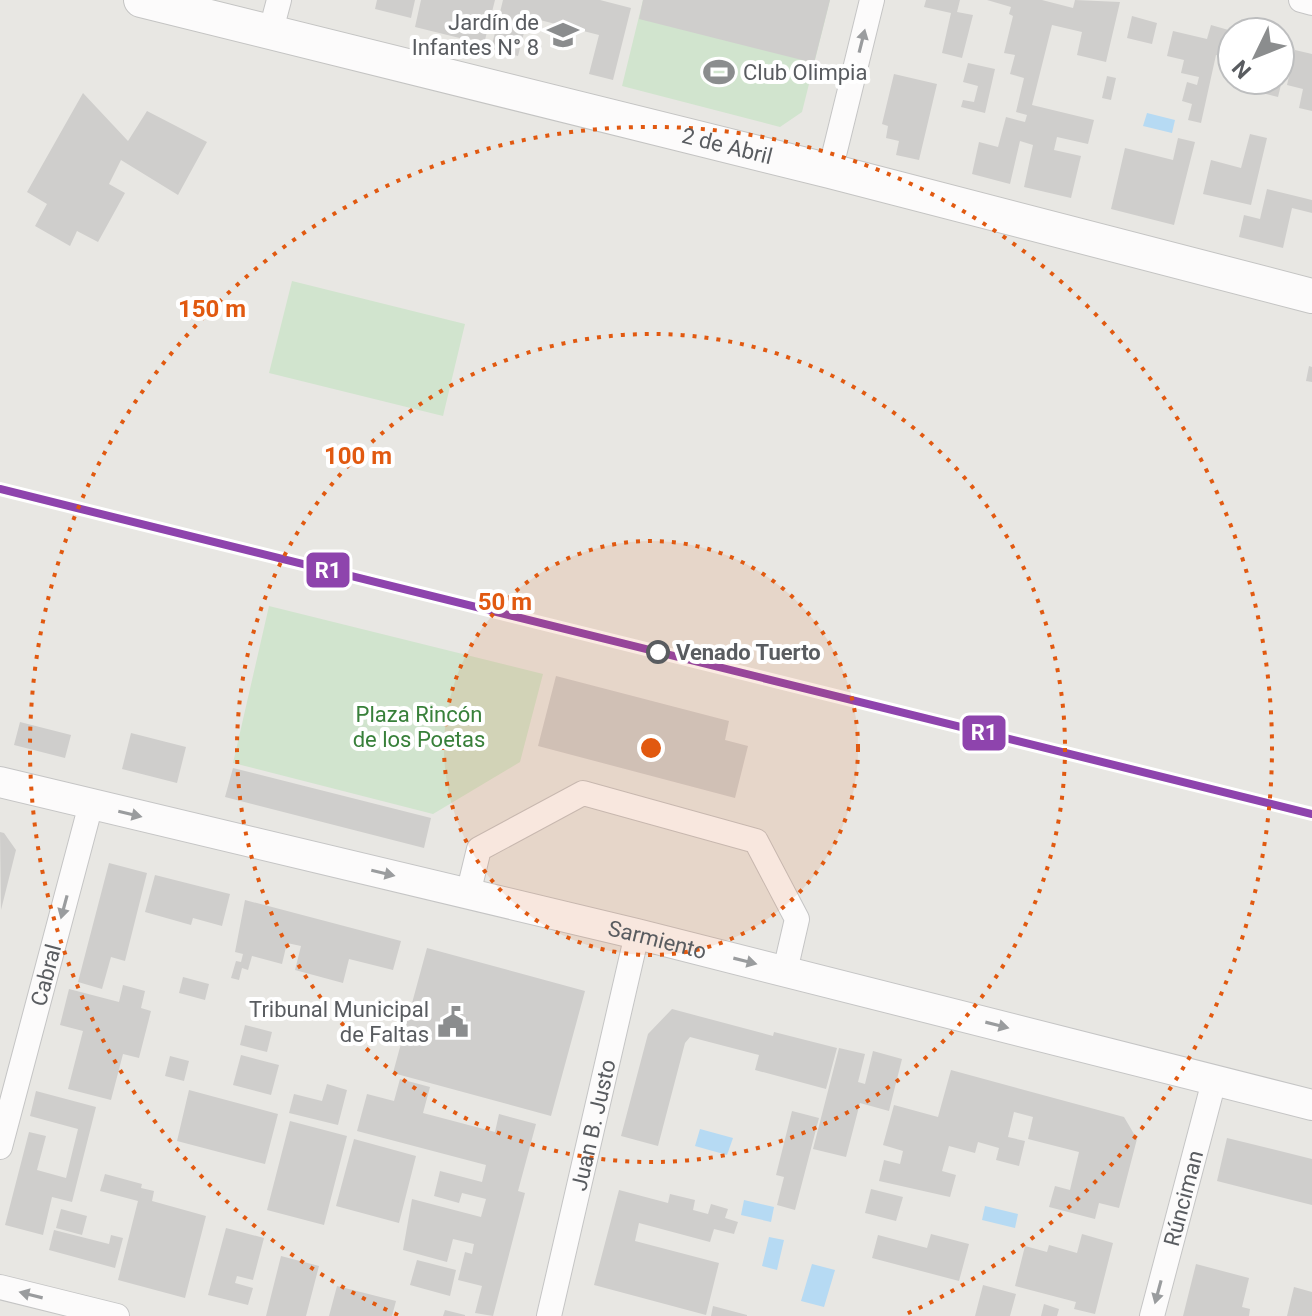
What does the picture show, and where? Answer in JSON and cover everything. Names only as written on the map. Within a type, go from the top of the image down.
[{"type":"main road","name":"2 de Abril","points":[[141,0],[830,171],[1312,296]]},
{"type":"street","points":[[270,34],[279,0]]},
{"type":"street","points":[[830,171],[872,0]]},
{"type":"street","points":[[1301,0],[1312,3]]},
{"type":"street","name":"Sarmiento","points":[[0,782],[637,934],[1312,1105]]},
{"type":"street","points":[[468,894],[479,849],[583,793],[756,841],[797,919],[785,971]]},
{"type":"street","name":"Cabral","points":[[0,1147],[91,804]]},
{"type":"street","name":"Juan B. Justo","points":[[549,1316],[637,934]]},
{"type":"street","name":"Rúnciman","points":[[1152,1316],[1214,1081]]},
{"type":"street","points":[[0,1287],[117,1316]]},
{"type":"green space","name":"Club Olimpia","points":[[643,0],[830,0],[802,112],[780,127],[622,86]]},
{"type":"green space","points":[[292,281],[465,324],[443,416],[269,373]]},
{"type":"green space","name":"Plaza Rincón de los Poetas","points":[[269,606],[543,674],[520,762],[433,814],[233,763]]},
{"type":"water","points":[[1147,113],[1175,120],[1172,133],[1143,126]]},
{"type":"water","points":[[700,1129],[733,1138],[727,1155],[695,1146]]},
{"type":"water","points":[[744,1200],[774,1207],[771,1222],[741,1215]]},
{"type":"water","points":[[985,1206],[1018,1214],[1015,1228],[982,1220]]},
{"type":"water","points":[[769,1237],[784,1240],[777,1270],[762,1266]]},
{"type":"water","points":[[812,1264],[835,1270],[824,1307],[801,1301]]},
{"type":"building","points":[[377,0],[415,0],[411,18],[375,9]]},
{"type":"building","points":[[421,0],[495,0],[484,44],[415,27]]},
{"type":"building","points":[[503,0],[600,0],[631,8],[613,80],[589,74],[599,35],[528,17],[518,56],[491,49]]},
{"type":"building","points":[[643,0],[830,0],[814,63],[639,19]]},
{"type":"building","points":[[926,0],[960,0],[957,12],[973,15],[962,58],[942,53],[951,13],[924,7]]},
{"type":"building","points":[[987,0],[1042,0],[1073,8],[1075,0],[1120,2],[1106,62],[1077,55],[1082,32],[1052,25],[1032,105],[1094,120],[1088,144],[1057,137],[1054,150],[1081,156],[1071,198],[1024,187],[1033,145],[1020,141],[1010,184],[972,174],[979,142],[998,147],[1006,117],[1025,122],[1027,115],[1016,112],[1024,78],[1010,74],[1015,55],[1004,53],[1013,16],[1009,14],[1011,7]]},
{"type":"building","points":[[1132,16],[1157,23],[1152,44],[1127,38]]},
{"type":"building","points":[[1211,25],[1216,26],[1216,55],[1201,123],[1188,120],[1192,104],[1182,101],[1187,82],[1197,85],[1199,77],[1181,73],[1184,60],[1167,56],[1173,31],[1207,39]]},
{"type":"building","points":[[1296,50],[1312,54],[1312,111],[1299,108],[1303,89],[1296,87]]},
{"type":"building","points":[[968,63],[995,69],[985,113],[961,107],[963,100],[974,102],[978,86],[963,82]]},
{"type":"building","points":[[894,74],[937,84],[919,160],[896,155],[899,141],[886,138],[888,126],[882,124]]},
{"type":"building","points":[[1107,76],[1116,78],[1111,100],[1102,98]]},
{"type":"building","points":[[83,93],[128,141],[147,111],[207,142],[178,195],[121,160],[109,184],[125,193],[98,242],[77,231],[70,246],[35,226],[47,204],[27,192]]},
{"type":"building","points":[[1250,134],[1267,138],[1251,205],[1203,194],[1211,160],[1241,168]]},
{"type":"building","points":[[1178,138],[1195,142],[1174,225],[1111,209],[1125,148],[1173,160]]},
{"type":"building","points":[[1267,189],[1312,200],[1312,213],[1292,208],[1283,248],[1239,237],[1244,215],[1260,219]]},
{"type":"building","points":[[1309,366],[1312,367],[1312,382],[1306,381]]},
{"type":"building","points":[[556,676],[729,721],[725,740],[748,746],[735,798],[538,746]]},
{"type":"building","points":[[20,722],[71,735],[65,758],[14,745]]},
{"type":"building","points":[[131,733],[186,747],[177,783],[122,769]]},
{"type":"building","points":[[233,768],[431,818],[424,848],[225,797]]},
{"type":"building","points":[[0,832],[16,850],[1,910]]},
{"type":"building","points":[[109,863],[147,873],[125,961],[111,957],[102,989],[78,982]]},
{"type":"building","points":[[155,875],[230,894],[222,926],[193,918],[191,925],[145,912]]},
{"type":"building","points":[[245,900],[401,941],[393,970],[349,959],[343,983],[295,970],[301,946],[287,943],[282,964],[252,956],[248,970],[242,968],[239,980],[231,978],[236,961],[241,962],[243,954],[235,952]]},
{"type":"building","points":[[427,948],[585,991],[551,1116],[393,1073]]},
{"type":"building","points":[[183,977],[209,984],[205,1000],[179,993]]},
{"type":"building","points":[[123,985],[145,991],[141,1008],[151,1011],[139,1058],[123,1054],[111,1100],[68,1089],[83,1031],[60,1025],[69,989],[119,1002]]},
{"type":"building","points":[[672,1009],[773,1036],[774,1032],[837,1048],[826,1089],[755,1070],[759,1055],[690,1037],[685,1043],[658,1146],[621,1136],[648,1034]]},
{"type":"building","points":[[245,1025],[272,1032],[267,1052],[240,1045]]},
{"type":"building","points":[[839,1048],[865,1054],[858,1082],[865,1084],[873,1051],[902,1059],[889,1111],[860,1103],[846,1157],[813,1149]]},
{"type":"building","points":[[241,1055],[279,1065],[271,1095],[233,1085]]},
{"type":"building","points":[[170,1056],[189,1061],[184,1081],[165,1076]]},
{"type":"building","points":[[951,1070],[1124,1117],[1137,1139],[1119,1208],[1099,1203],[1095,1219],[1049,1207],[1055,1186],[1070,1190],[1079,1152],[1028,1139],[1033,1117],[1014,1112],[1008,1137],[1025,1141],[1019,1166],[996,1160],[999,1148],[978,1142],[975,1153],[949,1146],[942,1171],[956,1175],[950,1197],[879,1181],[884,1160],[900,1164],[903,1151],[883,1145],[894,1105],[938,1117]]},
{"type":"building","points":[[400,1079],[430,1087],[423,1113],[495,1132],[499,1114],[536,1124],[518,1191],[525,1193],[493,1316],[475,1313],[482,1286],[458,1280],[465,1252],[472,1254],[474,1244],[453,1239],[447,1262],[403,1250],[412,1199],[481,1217],[486,1199],[462,1193],[459,1203],[434,1196],[440,1171],[482,1182],[486,1165],[357,1131],[367,1094],[394,1101]]},
{"type":"building","points":[[327,1084],[347,1090],[338,1125],[289,1113],[294,1094],[322,1101]]},
{"type":"building","points":[[189,1090],[278,1114],[265,1164],[177,1141]]},
{"type":"building","points":[[36,1091],[96,1107],[72,1202],[52,1197],[43,1235],[5,1225],[29,1132],[46,1136],[37,1170],[66,1178],[78,1129],[30,1116]]},
{"type":"building","points":[[792,1111],[819,1118],[795,1210],[777,1205],[784,1177],[776,1175]]},
{"type":"building","points":[[290,1121],[347,1136],[324,1225],[267,1210]]},
{"type":"building","points":[[1227,1138],[1312,1159],[1312,1205],[1217,1181]]},
{"type":"building","points":[[354,1139],[416,1156],[399,1223],[336,1206]]},
{"type":"building","points":[[105,1174],[142,1184],[141,1188],[154,1191],[152,1201],[206,1216],[185,1298],[118,1280],[138,1201],[100,1191]]},
{"type":"building","points":[[871,1189],[903,1197],[896,1221],[865,1213]]},
{"type":"building","points":[[619,1190],[668,1203],[670,1194],[695,1200],[693,1210],[708,1214],[711,1204],[728,1209],[725,1218],[738,1222],[734,1234],[714,1229],[710,1242],[639,1223],[635,1241],[719,1263],[706,1315],[594,1285]]},
{"type":"building","points":[[61,1209],[87,1216],[82,1235],[56,1228]]},
{"type":"building","points":[[226,1228],[264,1238],[253,1280],[237,1276],[235,1283],[253,1288],[248,1305],[208,1295]]},
{"type":"building","points":[[54,1230],[109,1244],[111,1235],[123,1238],[115,1268],[49,1250]]},
{"type":"building","points":[[931,1234],[969,1244],[959,1281],[872,1258],[878,1235],[927,1248]]},
{"type":"building","points":[[1082,1234],[1113,1243],[1095,1314],[1074,1309],[1076,1302],[1015,1286],[1025,1246],[1047,1252],[1049,1245],[1077,1253]]},
{"type":"building","points":[[281,1256],[319,1266],[306,1316],[266,1316]]},
{"type":"building","points":[[417,1260],[456,1270],[450,1296],[410,1285]]},
{"type":"building","points":[[1196,1264],[1249,1278],[1242,1307],[1250,1309],[1249,1316],[1183,1316]]},
{"type":"building","points":[[983,1285],[1016,1294],[1010,1316],[975,1316]]},
{"type":"building","points":[[337,1286],[396,1301],[392,1316],[329,1316]]},
{"type":"building","points":[[1294,1287],[1312,1292],[1312,1316],[1287,1316]]},
{"type":"building","points":[[1044,1304],[1059,1309],[1057,1316],[1041,1316]]},
{"type":"building","points":[[713,1306],[747,1315],[747,1316],[711,1316]]},
{"type":"building","points":[[445,1310],[465,1315],[465,1316],[443,1316]]},
{"type":"transit line","name":"R1","points":[[0,489],[1312,814]]},
{"type":"place","name":"Jardín de Infantes N° 8","points":[[563,35]]},
{"type":"place","name":"Club Olimpia","points":[[719,72]]},
{"type":"place","name":"Venado Tuerto","points":[[658,652]]},
{"type":"place","name":"Tribunal Municipal de Faltas","points":[[453,1022]]}]
